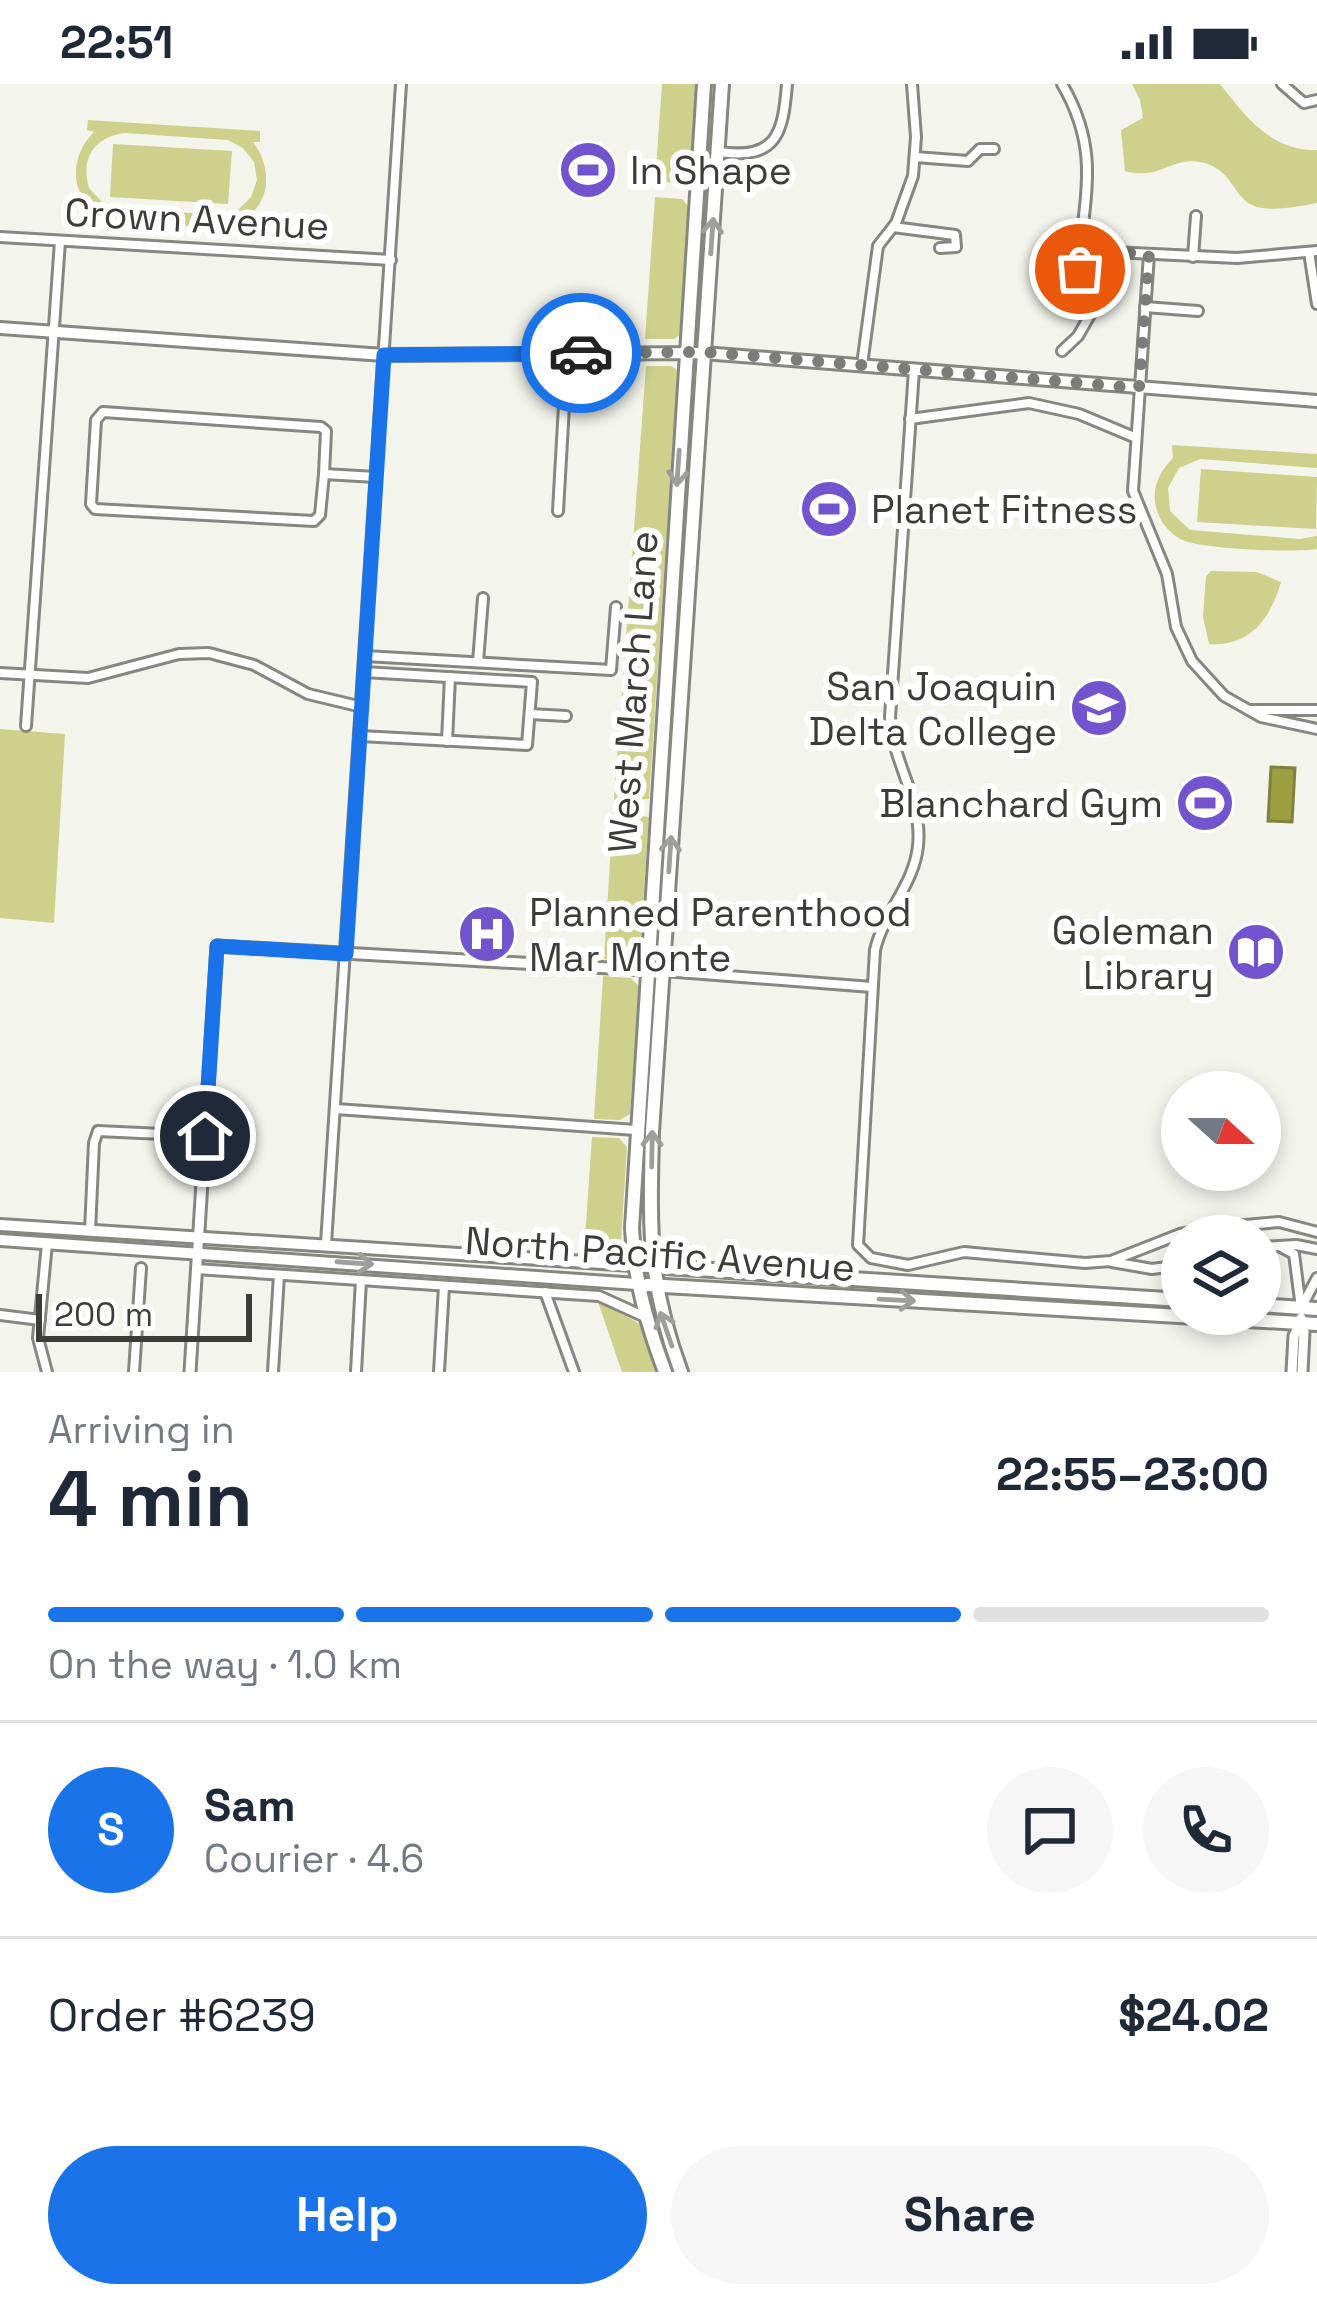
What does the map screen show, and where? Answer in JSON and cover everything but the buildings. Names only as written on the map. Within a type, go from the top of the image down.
[{"type":"main road","name":"West March Lane","points":[[665,1372],[644,1318],[634,1265],[636,1130],[704,84]]},
{"type":"main road","name":"West March Lane","points":[[681,1372],[662,1320],[652,1266],[652,1132],[722,84]]},
{"type":"main road","points":[[0,328],[384,355],[704,352],[1317,401]]},
{"type":"main road","points":[[0,1225],[1161,1299]]},
{"type":"main road","points":[[47,1243],[56,1233],[90,1231]]},
{"type":"main road","name":"North Pacific Avenue","points":[[0,1240],[655,1286],[1010,1306],[1301,1315],[1317,1324]]},
{"type":"main road","points":[[290,1258],[316,1253],[326,1244]]},
{"type":"main road","points":[[1010,1306],[1024,1296],[1077,1298],[1084,1294]]},
{"type":"main road","points":[[1281,1310],[1301,1315],[1317,1309]]},
{"type":"street","points":[[326,1244],[401,84]]},
{"type":"street","points":[[718,152],[749,154],[772,142],[784,121],[787,84]]},
{"type":"street","points":[[862,365],[878,246],[893,227],[910,188],[915,158],[912,84]]},
{"type":"street","points":[[1062,84],[1078,111],[1087,144],[1084,246],[1237,258],[1313,251],[1317,304]]},
{"type":"street","points":[[1282,84],[1297,100],[1311,104],[1317,100]]},
{"type":"street","points":[[915,158],[968,161],[980,149],[994,148]]},
{"type":"street","points":[[1193,257],[1196,216]]},
{"type":"street","points":[[893,227],[956,236],[956,247],[940,248]]},
{"type":"street","name":"Crown Avenue","points":[[0,237],[391,260]]},
{"type":"street","points":[[26,727],[60,241]]},
{"type":"street","points":[[1062,351],[1090,315],[1076,259],[1084,246]]},
{"type":"street","points":[[1149,254],[1134,437],[1135,498],[1161,554],[1182,642],[1208,681],[1247,710],[1280,723],[1317,729]]},
{"type":"street","points":[[1144,307],[1198,311]]},
{"type":"street","points":[[558,512],[567,353]]},
{"type":"street","points":[[914,370],[890,717],[898,763],[915,804],[918,845],[911,874],[878,936],[856,1229],[861,1250],[879,1260],[908,1265],[964,1252],[1043,1262],[1161,1268]]},
{"type":"street","points":[[910,419],[1029,403],[1078,414],[1134,437]]},
{"type":"street","points":[[103,412],[321,427],[326,431],[323,474],[320,515],[314,521],[95,508],[91,504],[96,420],[103,412]]},
{"type":"street","points":[[323,474],[376,477]]},
{"type":"street","points":[[478,662],[483,598]]},
{"type":"street","points":[[365,656],[611,670],[616,607]]},
{"type":"street","points":[[0,673],[110,675],[179,654],[209,653],[254,665],[308,694],[362,707]]},
{"type":"street","points":[[360,736],[527,745],[532,682],[364,671]]},
{"type":"street","points":[[447,741],[450,677]]},
{"type":"street","points":[[1247,710],[1317,710]]},
{"type":"street","points":[[530,714],[566,716]]},
{"type":"street","points":[[190,1372],[217,946],[872,987]]},
{"type":"street","points":[[336,1109],[636,1130]]},
{"type":"street","points":[[90,1231],[95,1136],[108,1128],[205,1136]]},
{"type":"street","points":[[1111,1262],[1180,1234],[1212,1228],[1268,1221],[1315,1234]]},
{"type":"street","points":[[47,1243],[40,1320],[40,1355],[47,1372]]},
{"type":"street","points":[[1281,1247],[1316,1248]]},
{"type":"street","points":[[1281,1247],[1294,1254],[1298,1267],[1302,1372]]},
{"type":"street","points":[[1298,1267],[1303,1254],[1316,1248]]},
{"type":"street","points":[[134,1372],[141,1268]]},
{"type":"street","points":[[196,1269],[599,1296],[644,1318]]},
{"type":"street","points":[[273,1372],[279,1275]]},
{"type":"street","points":[[1292,1372],[1294,1336],[1317,1278]]},
{"type":"street","points":[[356,1372],[361,1280]]},
{"type":"street","points":[[439,1372],[444,1286]]},
{"type":"street","points":[[545,1292],[574,1372]]},
{"type":"street","points":[[0,1315],[40,1320]]},
{"type":"green space","points":[[662,84],[698,84],[688,183],[655,182]]},
{"type":"green space","points":[[1132,84],[1220,84],[1261,130],[1286,145],[1317,150],[1317,203],[1258,207],[1246,201],[1214,167],[1193,161],[1149,173],[1125,171],[1121,130],[1143,118]]},
{"type":"green space","points":[[88,120],[260,131],[260,142],[253,142],[264,163],[263,197],[249,215],[227,225],[173,225],[107,216],[85,200],[76,178],[80,154],[94,132],[87,130]],"holes":[[[115,135],[228,140],[254,162],[257,180],[251,197],[239,209],[222,215],[114,208],[89,188],[87,167],[92,150]]]},
{"type":"green space","points":[[113,144],[232,151],[228,204],[110,197]]},
{"type":"green space","points":[[655,197],[682,199],[689,207],[681,334],[674,339],[645,339]]},
{"type":"green space","points":[[646,366],[671,366],[678,371],[649,799],[614,800]]},
{"type":"green space","points":[[1172,445],[1317,454],[1317,468],[1200,459],[1179,468],[1168,488],[1170,511],[1190,530],[1300,539],[1317,536],[1317,549],[1227,548],[1177,537],[1160,519],[1155,502],[1159,478],[1173,458]]},
{"type":"green space","points":[[1201,469],[1317,477],[1316,529],[1197,522]]},
{"type":"green space","points":[[1211,571],[1257,572],[1281,582],[1257,627],[1224,644],[1209,644],[1203,617],[1206,576]]},
{"type":"green space","points":[[0,729],[65,734],[54,923],[0,918]]},
{"type":"green space","points":[[613,811],[649,817],[640,950],[630,960],[604,959]]},
{"type":"green space","points":[[603,976],[631,978],[639,986],[630,1114],[620,1120],[594,1119]]},
{"type":"green space","points":[[592,1137],[619,1138],[627,1147],[621,1242],[609,1253],[584,1253]]},
{"type":"green space","points":[[597,1299],[640,1324],[658,1372],[622,1372]]},
{"type":"shaded area","points":[[1271,767],[1295,768],[1292,822],[1268,821]]},
{"type":"way so far","points":[[581,353],[704,352],[1139,388],[1149,254],[1084,246],[1076,259],[1080,269]]},
{"type":"place","name":"In Shape","points":[[588,170]]},
{"type":"place","name":"Planet Fitness","points":[[829,509]]},
{"type":"place","name":"San Joaquin Delta College","points":[[1099,708]]},
{"type":"place","name":"Blanchard Gym","points":[[1205,803]]},
{"type":"place","name":"Planned Parenthood Mar Monte","points":[[487,934]]},
{"type":"place","name":"Goleman Library","points":[[1256,952]]},
{"type":"route","points":[[205,1136],[217,946],[346,954],[384,355],[581,353]]}]
